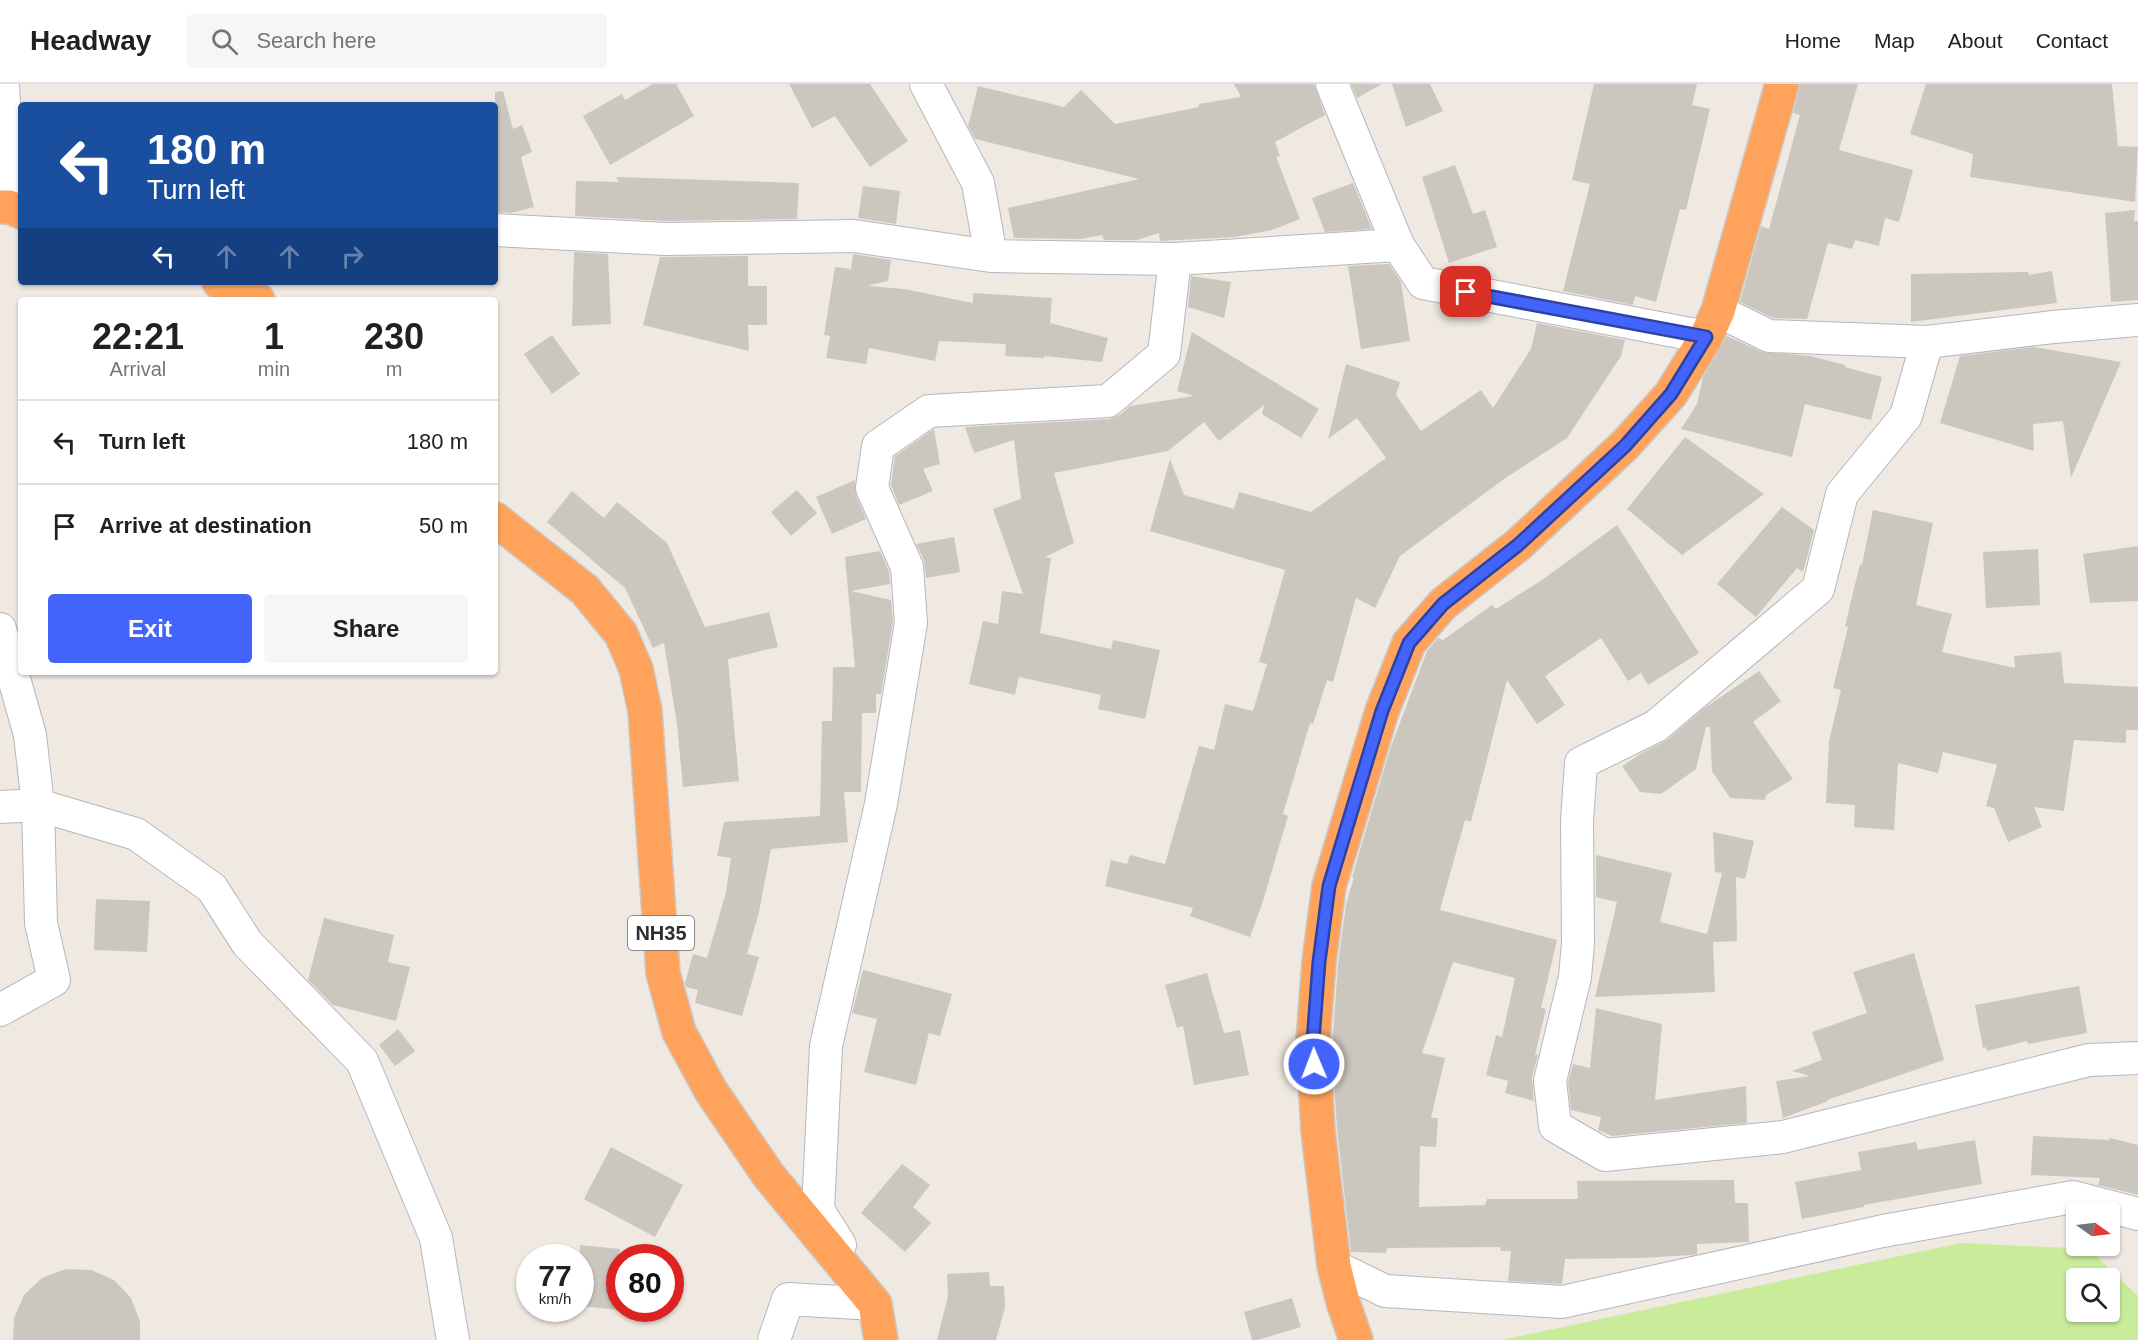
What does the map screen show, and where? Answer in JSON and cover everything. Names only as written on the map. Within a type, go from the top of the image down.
[{"type":"highway","points":[[1356,1340],[1334,1266],[1318,1131],[1313,1041],[1319,962],[1329,886],[1382,711],[1409,643],[1443,604],[1518,545],[1625,446],[1671,394],[1712,324],[1782,84]]},
{"type":"highway","points":[[226,285],[252,297]]},
{"type":"highway","name":"NH35","points":[[498,521],[585,591],[621,634],[636,669],[645,711],[663,973],[679,1032],[711,1091],[769,1176],[875,1304]]},
{"type":"highway","points":[[875,1304],[881,1340]]},
{"type":"street","points":[[3,84],[13,209]]},
{"type":"street","points":[[927,84],[978,183],[991,256]]},
{"type":"street","points":[[1332,84],[1398,245],[1423,283],[1712,324],[1769,336],[1927,342],[2138,320]]},
{"type":"street","points":[[498,231],[666,239],[854,236],[991,256],[1175,259],[1398,245]]},
{"type":"street","points":[[875,1304],[818,1210],[826,1046],[881,804],[911,623],[907,567],[872,488],[878,446],[929,411],[1108,401],[1164,354],[1175,259]]},
{"type":"street","points":[[1927,342],[1906,416],[1842,494],[1818,589],[1656,726],[1581,763],[1577,821],[1578,943],[1575,977],[1550,1081],[1555,1126],[1605,1155],[1783,1137],[2089,1060],[2138,1058]]},
{"type":"street","points":[[0,629],[30,735],[38,804],[41,923],[54,980],[0,1010]]},
{"type":"street","points":[[0,807],[38,804],[136,834],[212,888],[247,943],[362,1061],[436,1238],[453,1340]]},
{"type":"street","points":[[1334,1266],[1385,1291],[1562,1302],[1883,1231],[2073,1197],[2138,1214]]},
{"type":"street","points":[[774,1340],[788,1299],[875,1304]]},
{"type":"green space","points":[[1961,1243],[2066,1248],[2066,1256],[2096,1256],[2109,1268],[2066,1268],[2066,1322],[2120,1322],[2120,1279],[2138,1296],[2138,1340],[1501,1340]]},
{"type":"building","points":[[653,84],[676,84],[694,116],[610,165],[583,116],[622,94],[625,100]]},
{"type":"building","points":[[789,84],[870,84],[908,141],[870,167],[835,116],[812,128]]},
{"type":"building","points":[[1234,84],[1314,84],[1325,115],[1275,142],[1280,156],[1276,157],[1300,219],[1272,230],[1235,237],[1160,241],[1159,233],[1137,240],[1104,240],[1102,235],[1081,239],[1014,238],[1008,208],[1139,179],[975,139],[968,126],[978,86],[1064,107],[1081,90],[1115,124],[1199,107],[1199,104],[1241,97]]},
{"type":"building","points":[[1351,84],[1382,84],[1357,98]]},
{"type":"building","points":[[1392,84],[1430,84],[1443,111],[1406,127]]},
{"type":"building","points":[[1594,84],[1697,84],[1692,105],[1710,109],[1686,210],[1680,209],[1656,302],[1635,296],[1633,305],[1563,291],[1590,184],[1572,180]]},
{"type":"building","points":[[1800,84],[1858,84],[1839,150],[1913,170],[1899,222],[1885,218],[1879,246],[1855,240],[1852,249],[1828,243],[1807,319],[1773,318],[1740,302],[1761,226],[1769,229],[1800,115],[1793,113]]},
{"type":"building","points":[[1926,84],[2112,84],[2118,146],[2138,147],[2135,202],[1970,177],[1973,154],[1910,134]]},
{"type":"building","points":[[503,91],[513,129],[522,125],[532,152],[521,157],[534,207],[511,213],[498,212],[498,102],[495,102],[495,92]]},
{"type":"building","points":[[1455,165],[1473,214],[1485,210],[1497,247],[1449,263],[1422,177]]},
{"type":"building","points":[[616,177],[799,183],[797,219],[666,221],[575,216],[576,181],[619,182]]},
{"type":"building","points":[[1353,183],[1372,229],[1325,232],[1312,198]]},
{"type":"building","points":[[863,186],[900,191],[896,224],[858,218]]},
{"type":"building","points":[[2135,210],[2134,221],[2138,221],[2138,300],[2111,302],[2105,213]]},
{"type":"building","points":[[574,252],[608,254],[611,324],[572,326]]},
{"type":"building","points":[[853,254],[891,260],[888,281],[870,286],[904,289],[973,303],[973,293],[1052,298],[1050,323],[1108,338],[1102,362],[1044,356],[1044,358],[1005,356],[1006,344],[939,341],[935,361],[869,348],[866,364],[826,358],[830,336],[824,335],[835,267],[851,269]]},
{"type":"building","points":[[748,256],[748,286],[767,286],[767,325],[748,325],[749,351],[643,325],[660,257]]},
{"type":"building","points":[[1389,264],[1401,282],[1410,341],[1361,349],[1348,266]]},
{"type":"building","points":[[2052,271],[2057,303],[1911,322],[1911,274],[2028,272],[2029,275]]},
{"type":"building","points":[[1191,276],[1231,282],[1224,318],[1188,307]]},
{"type":"building","points":[[1537,323],[1625,340],[1621,356],[1567,438],[1504,479],[1400,556],[1375,608],[1356,598],[1333,682],[1327,680],[1313,724],[1310,723],[1283,814],[1288,816],[1250,937],[1190,916],[1193,908],[1105,886],[1111,860],[1127,864],[1130,855],[1165,864],[1199,746],[1214,750],[1225,704],[1253,711],[1267,664],[1259,662],[1285,570],[1150,531],[1170,459],[1184,495],[1234,509],[1239,492],[1311,512],[1386,458],[1357,418],[1328,439],[1346,364],[1400,382],[1396,395],[1421,431],[1481,390],[1493,408],[1531,349]]},
{"type":"building","points":[[1192,332],[1319,409],[1301,438],[1262,414],[1264,405],[1219,441],[1204,422],[1168,451],[1054,473],[1074,543],[1045,557],[1051,558],[1040,633],[1111,649],[1113,640],[1160,650],[1145,719],[1098,709],[1101,695],[1019,677],[1015,695],[969,684],[983,621],[998,624],[1002,591],[1023,594],[993,509],[1021,499],[1014,440],[974,453],[965,427],[1109,419],[1120,415],[1130,406],[1194,396],[1177,391]]},
{"type":"building","points":[[552,335],[580,374],[552,394],[524,354]]},
{"type":"building","points":[[1727,336],[1762,352],[1810,356],[1882,377],[1871,420],[1805,404],[1792,457],[1681,429],[1697,404],[1703,377]]},
{"type":"building","points":[[2034,347],[2121,362],[2071,478],[2063,421],[2033,424],[2034,451],[1940,423],[1960,356]]},
{"type":"building","points":[[934,429],[940,464],[923,469],[933,491],[899,505],[891,485],[895,456]]},
{"type":"building","points":[[1685,437],[1764,494],[1682,555],[1627,509]]},
{"type":"building","points":[[855,480],[856,495],[866,519],[832,534],[816,497]]},
{"type":"building","points":[[797,490],[817,513],[791,536],[771,512]]},
{"type":"building","points":[[572,491],[604,518],[617,502],[667,543],[705,627],[769,612],[778,647],[728,659],[739,781],[683,787],[677,724],[664,643],[653,648],[625,588],[547,522]]},
{"type":"building","points":[[1782,507],[1814,530],[1802,572],[1797,568],[1756,617],[1717,584]]},
{"type":"building","points":[[1873,510],[1933,523],[1916,605],[1952,614],[1942,652],[2015,668],[2014,656],[2061,652],[2064,683],[2138,687],[2138,730],[2126,730],[2126,743],[2074,740],[2064,811],[2034,807],[2042,827],[2008,842],[1994,808],[1986,806],[1997,765],[1943,752],[1938,773],[1898,763],[1894,830],[1854,827],[1855,805],[1826,803],[1829,741],[1841,690],[1833,688],[1848,627],[1845,626],[1860,564],[1862,565]]},
{"type":"building","points":[[1617,525],[1699,653],[1648,685],[1641,673],[1628,681],[1601,638],[1545,676],[1565,705],[1537,724],[1507,680],[1471,822],[1465,820],[1440,910],[1557,940],[1541,1008],[1546,1009],[1532,1077],[1534,1101],[1505,1093],[1508,1081],[1486,1075],[1496,1035],[1502,1037],[1515,978],[1453,962],[1422,1053],[1445,1058],[1431,1118],[1438,1118],[1436,1147],[1420,1146],[1419,1207],[1485,1205],[1487,1199],[1578,1199],[1577,1181],[1734,1180],[1735,1203],[1748,1203],[1749,1242],[1697,1244],[1697,1254],[1692,1255],[1565,1259],[1561,1284],[1508,1281],[1511,1251],[1501,1251],[1500,1247],[1387,1248],[1386,1253],[1351,1252],[1337,1129],[1332,1047],[1338,964],[1346,904],[1354,877],[1352,877],[1390,749],[1427,651],[1438,638],[1443,640],[1492,605],[1496,609],[1542,580]]},
{"type":"building","points":[[954,537],[960,572],[926,578],[924,560],[916,544]]},
{"type":"building","points":[[2138,546],[2138,601],[2090,603],[2083,554]]},
{"type":"building","points":[[2038,549],[2040,605],[1986,608],[1983,552]]},
{"type":"building","points":[[880,551],[889,571],[890,584],[851,591],[891,600],[893,622],[881,694],[876,694],[876,713],[862,713],[861,792],[844,792],[848,842],[771,849],[759,912],[747,954],[759,957],[742,1016],[695,1003],[698,990],[686,987],[685,983],[693,954],[707,958],[726,892],[731,858],[717,856],[724,822],[820,816],[822,721],[832,721],[833,667],[855,667],[845,557]]},
{"type":"building","points":[[1759,671],[1781,701],[1753,722],[1793,779],[1766,795],[1765,800],[1730,798],[1712,771],[1710,727],[1706,727],[1696,769],[1661,794],[1640,792],[1622,766],[1667,740],[1703,709]]},
{"type":"building","points":[[1713,832],[1754,841],[1745,879],[1736,877],[1737,941],[1713,942],[1715,992],[1595,997],[1617,902],[1596,897],[1596,855],[1672,873],[1660,922],[1707,934],[1722,873],[1715,872]]},
{"type":"building","points":[[96,899],[150,901],[147,952],[94,950]]},
{"type":"building","points":[[324,918],[394,935],[388,962],[410,967],[396,1021],[333,1005],[308,980]]},
{"type":"building","points":[[1914,953],[1944,1060],[1827,1100],[1783,1118],[1776,1081],[1810,1076],[1792,1071],[1822,1060],[1812,1032],[1867,1013],[1853,972]]},
{"type":"building","points":[[863,970],[952,994],[940,1036],[929,1033],[916,1085],[864,1072],[877,1019],[852,1013]]},
{"type":"building","points":[[1207,973],[1224,1033],[1240,1030],[1249,1075],[1194,1085],[1183,1026],[1177,1028],[1165,985]]},
{"type":"building","points":[[2079,986],[2087,1033],[2028,1044],[2027,1041],[1987,1051],[1986,1047],[1983,1048],[1975,1005]]},
{"type":"building","points":[[1596,1008],[1662,1024],[1655,1100],[1746,1086],[1747,1123],[1612,1136],[1598,1130],[1601,1117],[1571,1110],[1568,1082],[1573,1064],[1590,1068]]},
{"type":"building","points":[[398,1029],[415,1051],[395,1066],[379,1045]]},
{"type":"building","points":[[2033,1136],[2109,1140],[2110,1138],[2138,1145],[2138,1195],[2098,1185],[2100,1178],[2031,1175]]},
{"type":"building","points":[[1975,1140],[1982,1184],[1864,1205],[1864,1207],[1802,1219],[1795,1182],[1861,1170],[1858,1152],[1916,1142],[1918,1150]]},
{"type":"building","points":[[611,1147],[683,1185],[655,1237],[584,1199]]},
{"type":"building","points":[[902,1164],[930,1185],[913,1207],[931,1223],[905,1252],[861,1213]]},
{"type":"building","points":[[594,1246],[606,1248],[606,1309],[594,1307]]},
{"type":"building","points":[[66,1269],[91,1270],[114,1280],[131,1298],[140,1322],[140,1340],[13,1340],[14,1318],[24,1295],[42,1278]]},
{"type":"building","points":[[989,1272],[990,1286],[1004,1286],[1005,1307],[996,1340],[937,1340],[948,1296],[947,1274]]},
{"type":"building","points":[[1292,1298],[1301,1327],[1252,1340],[1244,1312]]},
{"type":"route","points":[[1314,1064],[1313,1041],[1319,962],[1329,886],[1382,711],[1409,643],[1443,604],[1518,545],[1625,446],[1671,394],[1706,337],[1466,292]]}]
